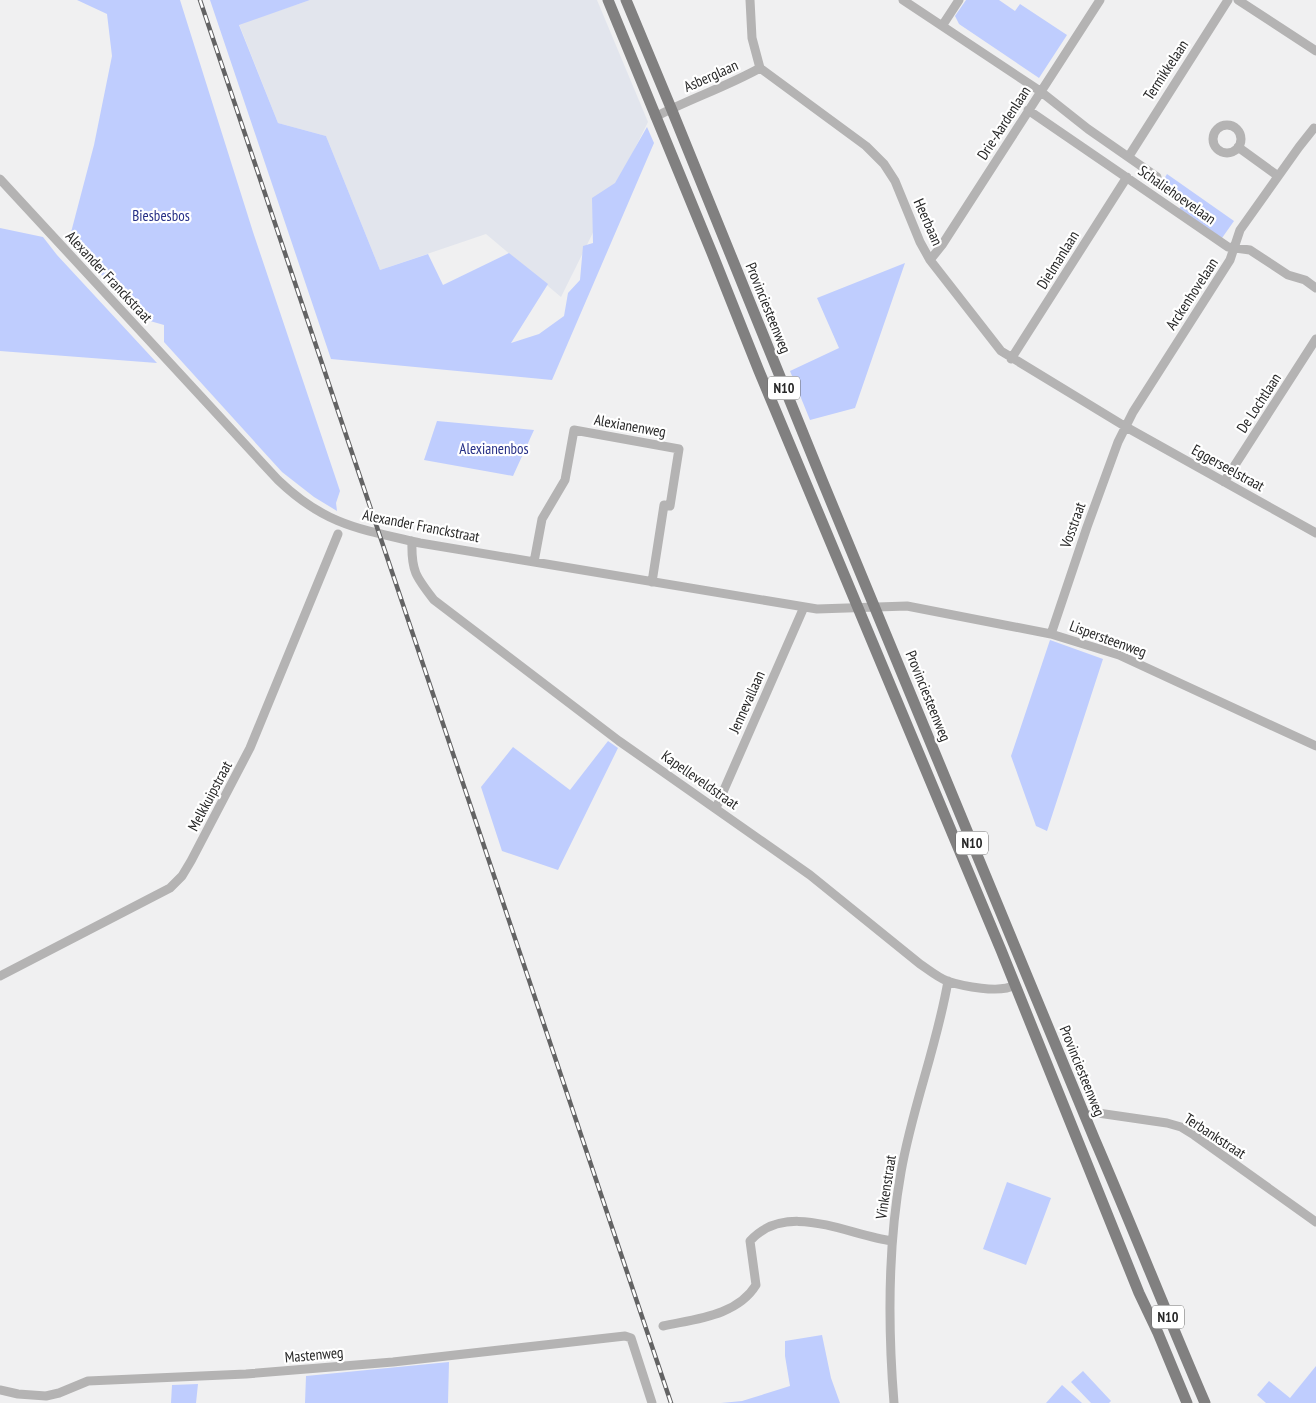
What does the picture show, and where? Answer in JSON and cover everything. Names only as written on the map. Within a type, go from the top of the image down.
[{"type":"main road","name":"Provinciesteenweg","points":[[608,0],[759,371],[1187,1403]]},
{"type":"main road","name":"Provinciesteenweg","points":[[626,0],[672,108],[811,453],[1205,1403]]},
{"type":"main road","points":[[1022,1003],[1022,996],[1026,992],[1030,994],[1034,1002],[1040,1007]]},
{"type":"main road","points":[[1128,1264],[1137,1277],[1147,1275],[1148,1265]]},
{"type":"street","points":[[750,0],[752,38],[760,68]]},
{"type":"street","name":"Schaliehoevelaan","points":[[903,0],[1040,91],[1088,129],[1129,156],[1156,177]]},
{"type":"street","points":[[942,26],[959,0]]},
{"type":"street","name":"Drie-Aardenlaan","points":[[930,260],[947,237],[1100,0]]},
{"type":"street","name":"Termikkelaan","points":[[1129,156],[1228,0]]},
{"type":"street","points":[[1238,0],[1316,51]]},
{"type":"street","name":"Asberglaan","points":[[655,117],[725,84],[742,79],[760,68]]},
{"type":"street","name":"Heerbaan","points":[[760,68],[866,146],[884,164],[895,181],[920,242],[930,260],[1001,351],[1126,427]]},
{"type":"street","name":"Schaliehoevelaan","points":[[1028,110],[1228,247],[1250,250],[1288,275],[1305,280],[1316,288]]},
{"type":"street","name":"Arckenhovelaan","points":[[1126,427],[1230,260],[1240,230],[1314,128]]},
{"type":"street","points":[[1238,147],[1278,176]]},
{"type":"street","name":"Dielmanlaan","points":[[1012,359],[1127,177]]},
{"type":"street","name":"Alexander Franckstraat","points":[[0,179],[289,490],[303,502],[338,522],[379,535],[652,582],[804,607],[858,608]]},
{"type":"street","name":"De Lochtlaan","points":[[1224,482],[1316,338]]},
{"type":"street","name":"Eggerseelstraat","points":[[1126,427],[1316,533]]},
{"type":"street","name":"Vosstraat","points":[[1051,634],[1086,527],[1118,442],[1126,427]]},
{"type":"street","name":"Alexianenweg","points":[[534,562],[542,519],[565,480],[574,430],[680,449],[670,506],[664,505],[652,582]]},
{"type":"street","name":"Melkkuipstraat","points":[[0,976],[170,888],[182,876],[250,748],[338,534]]},
{"type":"street","name":"Kapelleveldstraat","points":[[412,541],[412,566],[434,600],[619,740],[810,875],[920,964],[948,981],[983,989],[1010,988],[1014,985]]},
{"type":"street","name":"Lispersteenweg","points":[[858,608],[907,606],[1051,634],[1119,654],[1316,746]]},
{"type":"street","name":"Jennevallaan","points":[[716,808],[804,607]]},
{"type":"street","name":"Vinkenstraat","points":[[894,1403],[891,1310],[892,1241],[901,1172],[948,981]]},
{"type":"street","name":"Terbankstraat","points":[[1085,1116],[1098,1112],[1181,1127],[1316,1222]]},
{"type":"street","points":[[663,1326],[720,1313],[746,1298],[756,1285],[750,1241],[767,1227],[784,1222],[816,1222],[892,1241]]},
{"type":"street","name":"Mastenweg","points":[[0,1390],[18,1394],[46,1396],[88,1381],[246,1374],[392,1362],[625,1336],[631,1338],[652,1403]]},
{"type":"shaded area","points":[[310,0],[597,0],[648,122],[561,297],[486,234],[380,270],[326,136],[278,123],[239,24]]},
{"type":"green space","name":"Biesbesbos","points":[[77,0],[180,0],[253,232],[340,491],[336,503],[337,511],[314,497],[282,472],[164,342],[164,325],[143,319],[69,240],[94,145],[112,56],[107,14]]},
{"type":"green space","points":[[210,0],[310,0],[239,25],[278,123],[326,136],[380,270],[428,254],[443,285],[509,253],[548,284],[511,343],[539,334],[564,316],[568,293],[580,280],[583,246],[593,243],[592,198],[615,183],[647,127],[654,143],[552,380],[331,359]]},
{"type":"green space","points":[[966,0],[999,0],[1015,11],[1020,4],[1067,35],[1039,78],[959,24],[955,16]]},
{"type":"green space","points":[[1167,174],[1234,221],[1222,238],[1179,209],[1184,202],[1161,184]]},
{"type":"green space","points":[[0,228],[43,237],[57,255],[157,363],[0,351]]},
{"type":"green space","points":[[905,263],[855,408],[810,420],[790,371],[839,348],[817,298]]},
{"type":"green space","name":"Alexianenbos","points":[[437,421],[534,430],[513,476],[424,460]]},
{"type":"green space","points":[[1050,640],[1103,659],[1047,831],[1036,826],[1011,756]]},
{"type":"green space","points":[[608,741],[618,748],[558,870],[502,851],[481,787],[513,747],[570,790]]},
{"type":"green space","points":[[1007,1182],[1051,1198],[1026,1265],[983,1249]]},
{"type":"green space","points":[[822,1335],[831,1378],[840,1403],[721,1403],[742,1401],[790,1386],[785,1356],[785,1341]]},
{"type":"green space","points":[[449,1362],[448,1403],[305,1403],[306,1376]]},
{"type":"green space","points":[[1316,1366],[1316,1403],[1266,1403],[1257,1395],[1269,1381],[1290,1398]]},
{"type":"green space","points":[[1083,1371],[1111,1401],[1109,1403],[1091,1403],[1071,1382]]},
{"type":"green space","points":[[198,1384],[196,1403],[171,1403],[172,1385]]},
{"type":"green space","points":[[1062,1385],[1082,1403],[1046,1403]]},
{"type":"railway","points":[[200,0],[671,1403]]}]
